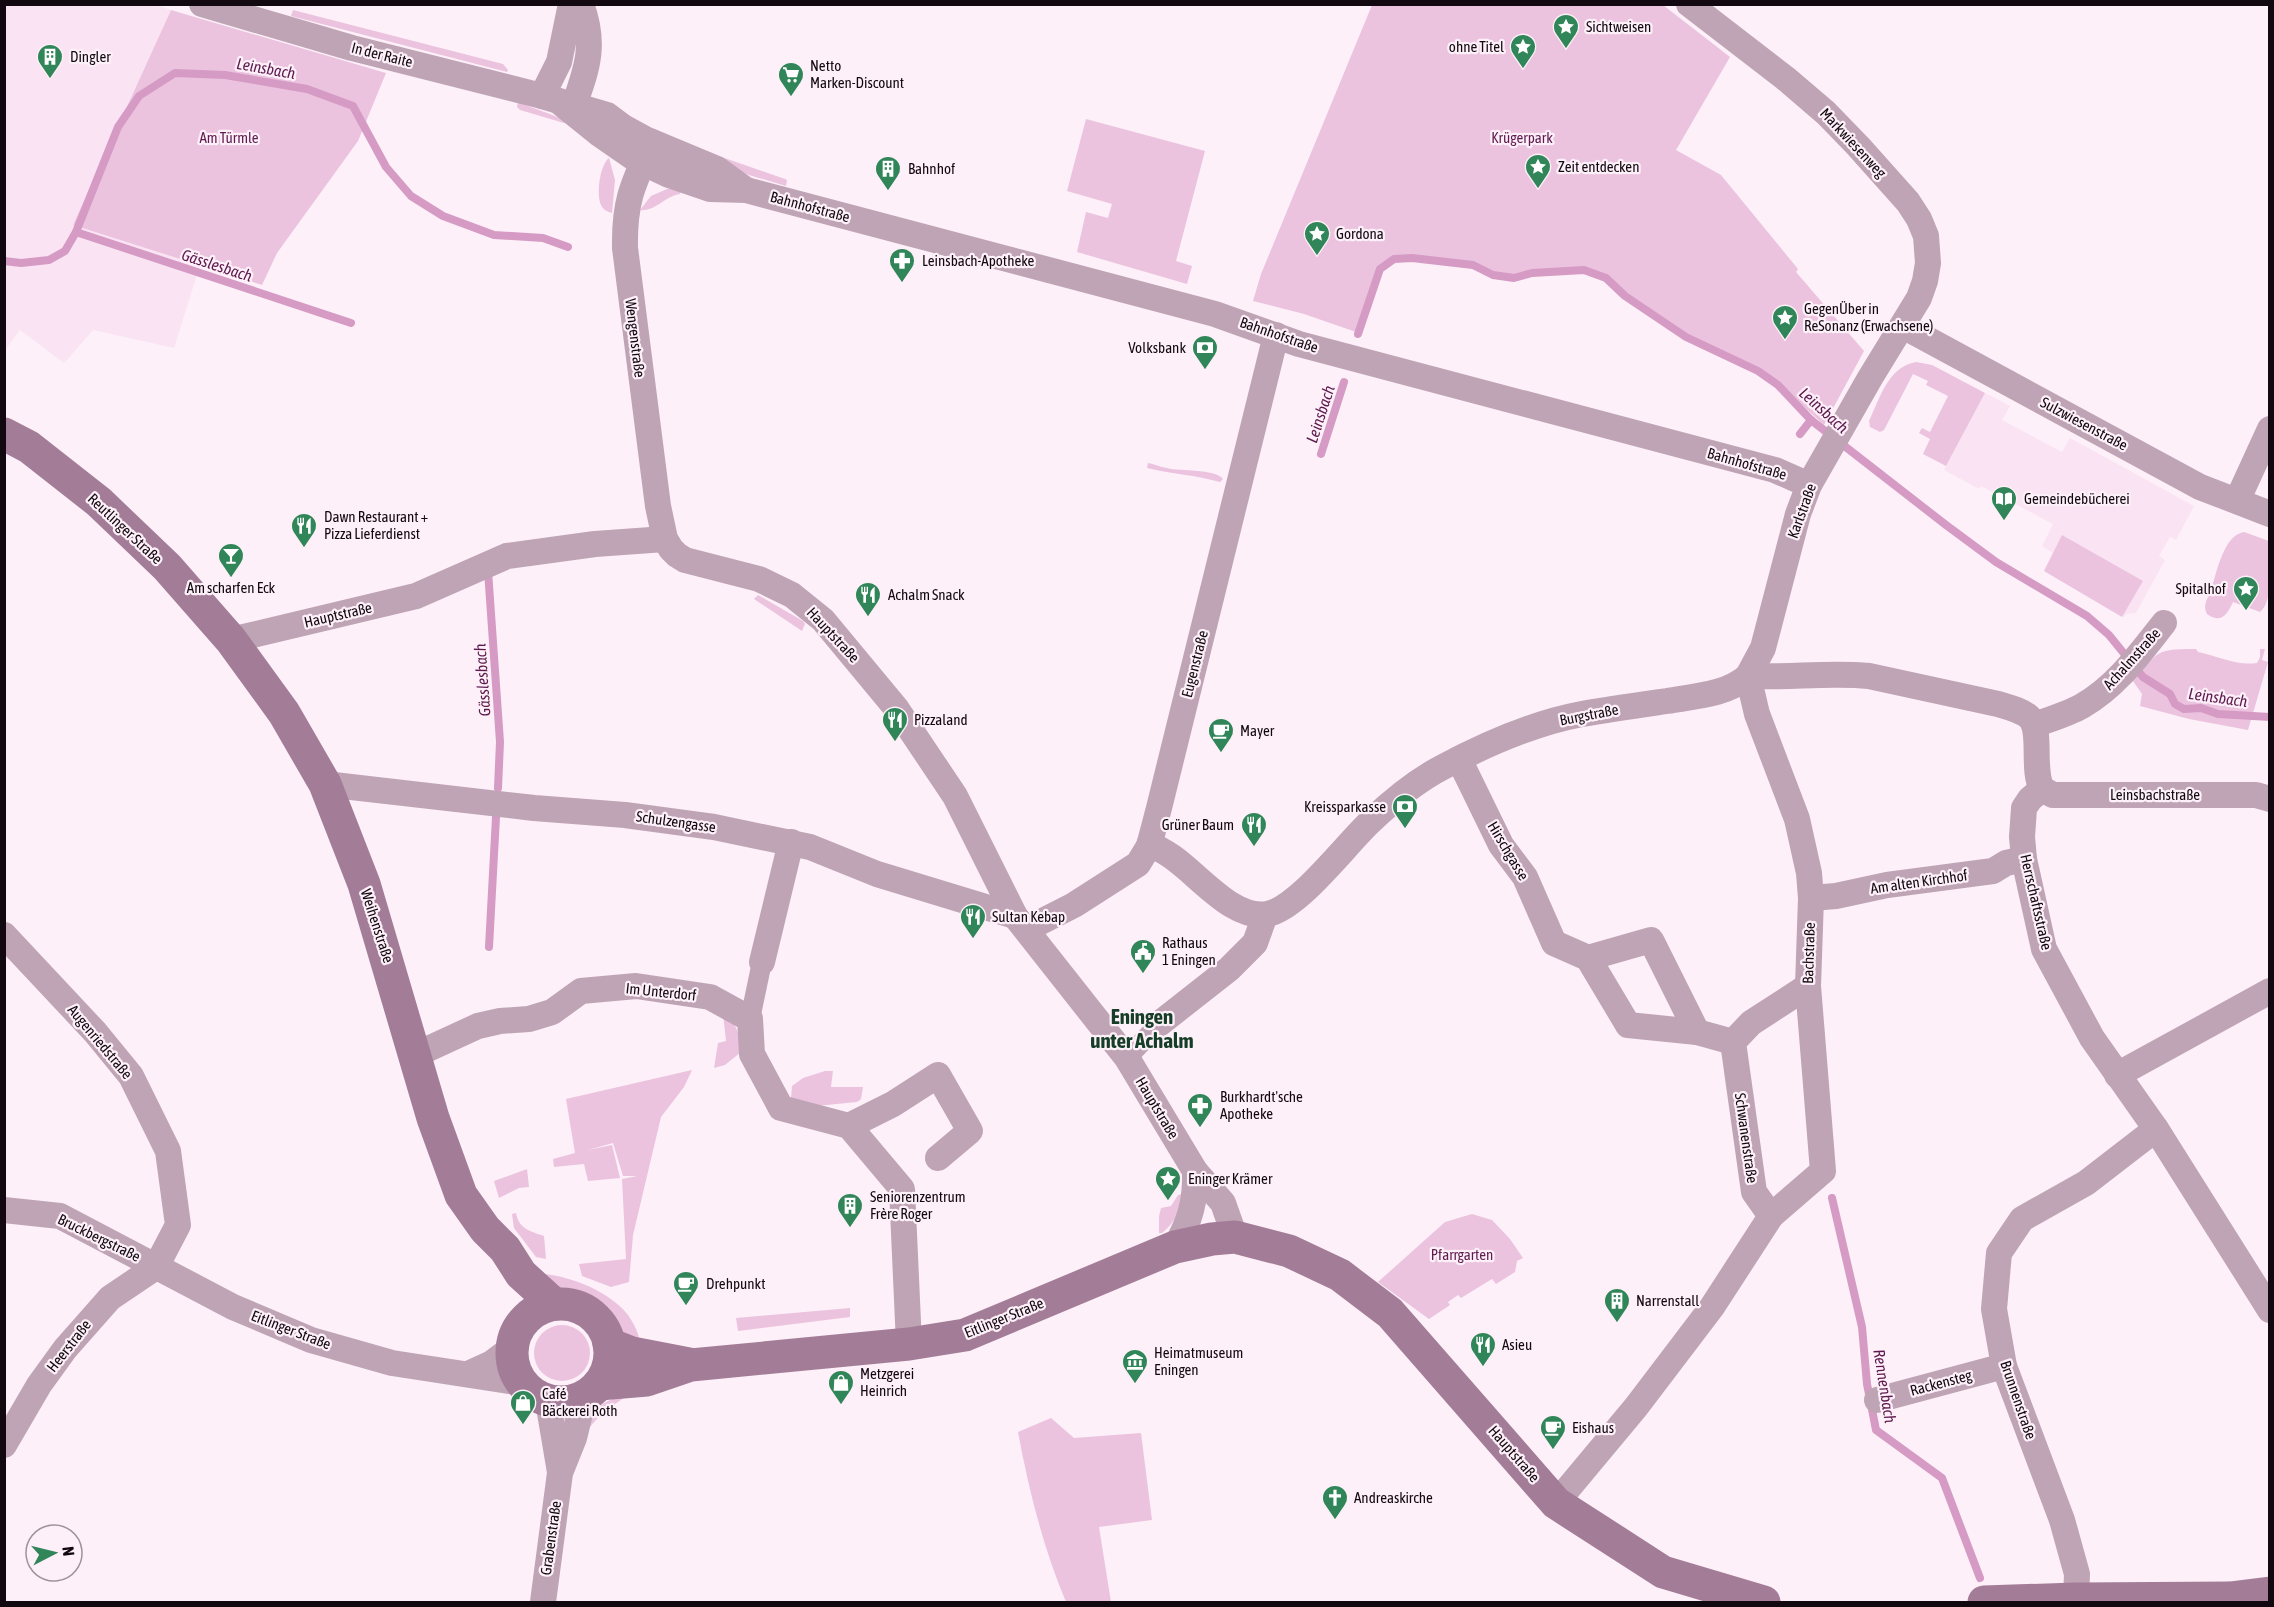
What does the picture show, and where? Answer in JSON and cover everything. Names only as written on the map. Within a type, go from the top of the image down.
[{"type":"main road","name":"Reutlinger Straße","points":[[4,434],[29,447],[99,502],[167,567],[231,640]]},
{"type":"main road","name":"Weihenstraße","points":[[231,640],[284,713],[325,784],[364,884],[433,1118],[461,1195],[485,1229],[505,1249],[521,1274],[554,1304]]},
{"type":"main road","name":"Weihenstraße","points":[[485,1229],[518,1311],[517,1336]]},
{"type":"main road","name":"Eitlinger Straße","points":[[591,1391],[647,1380],[691,1365],[909,1344],[965,1335],[1175,1247],[1212,1239],[1235,1237]]},
{"type":"main road","name":"Hauptstraße","points":[[1235,1237],[1289,1251],[1340,1275],[1390,1313],[1556,1503],[1663,1572],[1764,1602]]},
{"type":"main road","points":[[554,1304],[573,1305],[586,1311],[601,1325],[609,1344],[608,1366],[591,1391],[562,1402],[548,1401],[533,1394],[522,1383],[514,1368],[517,1336],[540,1309],[554,1304]]},
{"type":"main road","name":"Eitlinger Straße","points":[[609,1344],[632,1353],[691,1365]]},
{"type":"main road","points":[[1984,1602],[2076,1599],[2231,1600],[2270,1593]]},
{"type":"street","name":"In der Raite","points":[[202,4],[352,48],[563,104]]},
{"type":"street","points":[[563,104],[559,62],[571,4]]},
{"type":"street","points":[[563,104],[586,74],[590,47],[581,4]]},
{"type":"street","name":"Markwiesenweg","points":[[1689,4],[1785,78],[1826,113],[1908,202],[1926,236],[1928,263],[1919,298],[1902,326]]},
{"type":"street","name":"Bahnhofstraße","points":[[563,104],[589,108],[607,116],[623,127],[669,176],[710,189],[746,190],[1215,314],[1299,344],[1775,470],[1809,485]]},
{"type":"street","name":"Wengenstraße","points":[[647,152],[627,202],[624,218],[624,248],[658,507],[665,538]]},
{"type":"street","name":"Karlstraße","points":[[1749,676],[1764,648],[1798,514],[1809,485],[1902,326]]},
{"type":"street","name":"Sulzwiesenstraße","points":[[1902,326],[2200,486],[2270,514]]},
{"type":"street","name":"Eugenstraße","points":[[1021,923],[1074,905],[1129,871],[1143,859],[1149,845],[1276,335]]},
{"type":"street","points":[[2237,501],[2270,429]]},
{"type":"street","name":"Hauptstraße","points":[[231,640],[416,596],[507,556],[595,544],[665,538],[670,549],[685,560],[759,579],[792,595],[823,620],[896,708],[955,796],[1021,923],[1127,1058],[1195,1171],[1223,1203],[1235,1237]]},
{"type":"street","name":"Achalmstraße","points":[[2034,724],[2082,706],[2106,690],[2129,667],[2164,623]]},
{"type":"street","points":[[1749,676],[1785,678],[1850,674],[1869,676],[1998,704],[2028,716],[2034,724],[2037,779],[2042,789]]},
{"type":"street","name":"Burgstraße","points":[[1265,915],[1277,912],[1298,897],[1349,842],[1393,801],[1416,783],[1459,759],[1533,727],[1581,714],[1711,694],[1739,684],[1749,676]]},
{"type":"street","name":"Bachstraße","points":[[1749,676],[1757,714],[1802,835],[1811,898],[1808,986],[1823,1171],[1771,1216]]},
{"type":"street","name":"Hirschgasse","points":[[1459,759],[1501,845],[1525,877],[1554,943],[1588,958]]},
{"type":"street","name":"Schulzengasse","points":[[325,784],[534,808],[672,820],[791,842],[1021,923]]},
{"type":"street","name":"Leinsbachstraße","points":[[2042,789],[2053,795],[2256,795],[2270,798]]},
{"type":"street","name":"Herrschaftsstraße","points":[[2042,789],[2030,799],[2025,808],[2022,837],[2024,859],[2044,949],[2092,1038],[2157,1129],[2270,1310]]},
{"type":"street","points":[[791,842],[750,1019],[752,1054],[781,1108],[849,1126],[902,1189],[909,1344]]},
{"type":"street","points":[[1127,1058],[1159,1024],[1229,969],[1255,943],[1265,915],[1249,913],[1214,893],[1164,850],[1149,845]]},
{"type":"street","name":"Am alten Kirchhof","points":[[1811,898],[1993,871],[2006,863],[2024,859]]},
{"type":"street","name":"Augenriedstraße","points":[[4,935],[95,1032],[131,1076],[168,1151],[178,1225],[156,1267]]},
{"type":"street","points":[[1697,1032],[1651,940],[1588,958],[1628,1025],[1697,1032],[1733,1042],[1750,1023],[1808,986]]},
{"type":"street","name":"Im Unterdorf","points":[[415,1055],[478,1026],[500,1021],[529,1019],[552,1012],[581,991],[636,986],[710,997],[750,1019]]},
{"type":"street","points":[[2117,1075],[2270,992]]},
{"type":"street","name":"Schwanenstraße","points":[[1733,1042],[1754,1192],[1771,1216]]},
{"type":"street","points":[[849,1126],[893,1104],[938,1075],[970,1131],[938,1158]]},
{"type":"street","name":"Brunnenstraße","points":[[2076,1599],[2077,1574],[2062,1520],[2004,1366],[1994,1309],[1999,1253],[2022,1219],[2086,1183],[2157,1129]]},
{"type":"street","points":[[1175,1247],[1192,1212],[1195,1171]]},
{"type":"street","name":"Bruckbergstraße","points":[[4,1210],[60,1216],[156,1267]]},
{"type":"street","points":[[1556,1503],[1636,1407],[1712,1307],[1771,1216]]},
{"type":"street","name":"Eitlinger Straße","points":[[156,1267],[233,1307],[311,1340],[392,1363],[470,1373],[495,1380],[522,1383]]},
{"type":"street","name":"Heerstraße","points":[[4,1445],[39,1385],[87,1323],[110,1298],[156,1267]]},
{"type":"street","points":[[470,1373],[492,1363],[517,1336]]},
{"type":"street","name":"Rackensteg","points":[[1877,1400],[2004,1366]]},
{"type":"street","name":"Grabenstraße","points":[[543,1602],[560,1473],[591,1391]]},
{"type":"street","name":"Grabenstraße","points":[[548,1401],[560,1473]]},
{"type":"shaded area","points":[[153,4],[171,10],[73,225],[200,265],[174,348],[93,330],[64,363],[20,330],[5,350],[5,5]]},
{"type":"shaded area","points":[[1985,393],[2010,406],[2002,420],[2062,452],[2070,438],[2194,506],[2176,540],[2170,537],[2159,556],[2165,560],[2136,613],[2126,614],[2124,617],[2044,571],[2053,553],[2042,546],[2053,524],[1981,486],[1979,489],[1944,470]]},
{"type":"green space","name":"Krügerpark","points":[[1372,5],[1663,5],[1730,57],[1676,150],[1721,175],[1798,269],[1796,272],[1864,351],[1824,425],[1779,384],[1759,370],[1686,336],[1658,314],[1626,294],[1608,277],[1584,268],[1530,271],[1513,276],[1494,273],[1475,263],[1412,256],[1393,258],[1379,267],[1356,332],[1304,314],[1253,301],[1261,274]]},
{"type":"green space","name":"Am Türmle","points":[[171,10],[386,73],[358,141],[277,253],[262,285],[73,225]]},
{"type":"green space","points":[[293,10],[503,64],[508,70],[507,72],[291,16]]},
{"type":"green space","points":[[518,102],[566,122],[520,110],[517,107]]},
{"type":"green space","points":[[1086,119],[1205,151],[1176,261],[1192,266],[1187,284],[1077,252],[1086,212],[1108,218],[1112,204],[1067,191]]},
{"type":"green space","points":[[716,155],[785,179],[787,180],[786,186],[749,175],[712,160]]},
{"type":"green space","points":[[609,158],[615,180],[612,213],[602,207],[599,194],[601,173]]},
{"type":"green space","points":[[667,189],[682,189],[680,194],[650,209],[640,210],[651,196]]},
{"type":"green space","points":[[1916,362],[1932,365],[1985,393],[1946,466],[1923,454],[1930,439],[1919,433],[1922,428],[1930,432],[1948,396],[1926,385],[1928,381],[1913,374],[1884,430],[1880,432],[1870,427],[1869,421],[1886,385],[1898,370]]},
{"type":"green space","points":[[1148,463],[1173,469],[1212,473],[1223,479],[1220,482],[1156,470],[1147,468]]},
{"type":"green space","points":[[2244,532],[2269,541],[2270,580],[2264,607],[2260,612],[2233,602],[2223,617],[2212,617],[2207,614],[2206,604],[2219,563],[2231,540]]},
{"type":"green space","points":[[2062,535],[2143,581],[2122,617],[2044,571]]},
{"type":"green space","points":[[758,595],[803,621],[805,624],[802,631],[754,599]]},
{"type":"green space","points":[[2196,649],[2198,652],[2249,664],[2257,663],[2260,649],[2265,649],[2262,660],[2268,662],[2248,730],[2189,719],[2140,706],[2142,694],[2133,681],[2154,658],[2165,651]]},
{"type":"green space","points":[[723,1013],[728,1016],[737,1030],[741,1052],[725,1065],[714,1068],[718,1043],[726,1041]]},
{"type":"green space","points":[[692,1070],[684,1087],[661,1117],[633,1235],[629,1282],[611,1287],[582,1276],[579,1264],[626,1259],[622,1179],[637,1176],[623,1176],[613,1143],[588,1150],[612,1145],[620,1178],[588,1181],[584,1164],[554,1167],[553,1159],[575,1153],[566,1099]]},
{"type":"green space","points":[[825,1071],[833,1071],[831,1087],[863,1087],[861,1099],[857,1102],[806,1107],[791,1098],[792,1086],[803,1078]]},
{"type":"green space","points":[[527,1169],[529,1187],[519,1188],[499,1198],[494,1181]]},
{"type":"green space","points":[[1183,1194],[1174,1220],[1167,1229],[1159,1233],[1161,1208],[1171,1206],[1178,1195]]},
{"type":"green space","points":[[516,1213],[522,1226],[544,1236],[546,1259],[536,1257],[514,1228],[512,1214]]},
{"type":"green space","name":"Pfarrgarten","points":[[1472,1214],[1492,1220],[1510,1239],[1523,1258],[1517,1261],[1515,1272],[1496,1284],[1492,1279],[1461,1298],[1458,1295],[1448,1302],[1450,1305],[1429,1319],[1378,1282],[1445,1222]]},
{"type":"green space","points":[[544,1274],[583,1284],[608,1297],[628,1315],[637,1331],[638,1342],[630,1339],[608,1311],[595,1301],[580,1294],[559,1290]]},
{"type":"green space","points":[[850,1308],[850,1317],[738,1331],[736,1318]]},
{"type":"green space","points":[[562,1325],[573,1327],[582,1333],[588,1342],[590,1353],[588,1364],[582,1373],[573,1379],[562,1381],[551,1379],[542,1373],[536,1364],[534,1353],[536,1342],[542,1333],[551,1327]]},
{"type":"green space","points":[[628,1395],[602,1413],[589,1428],[597,1409],[614,1398]]},
{"type":"green space","points":[[1051,1418],[1074,1438],[1141,1433],[1152,1520],[1099,1527],[1111,1602],[1066,1602],[1050,1561],[1032,1497],[1018,1432]]},
{"type":"waterway","name":"Leinsbach","points":[[4,261],[21,263],[49,260],[65,251],[76,232],[118,127],[139,96],[175,73],[225,75],[307,89],[353,106],[386,167],[411,196],[443,216],[494,235],[543,238],[568,247]]},
{"type":"waterway","name":"Gässlesbach","points":[[76,232],[351,323]]},
{"type":"waterway","name":"Rennenbach","points":[[1358,334],[1380,269],[1394,259],[1412,258],[1473,265],[1493,275],[1514,278],[1532,273],[1584,270],[1606,278],[1625,296],[1686,337],[1758,371],[1778,385],[1811,420],[1946,525],[1996,562],[2087,616],[2109,635],[2143,677],[2170,694],[2175,704],[2184,709],[2201,708],[2218,714],[2270,717]]},
{"type":"waterway","name":"Leinsbach","points":[[1321,454],[1344,382]]},
{"type":"waterway","name":"Rennenbach","points":[[1800,434],[1811,420]]},
{"type":"waterway","name":"Gässlesbach","points":[[488,571],[500,742],[498,788]]},
{"type":"waterway","name":"Gässlesbach","points":[[489,947],[496,817]]},
{"type":"waterway","name":"Rennenbach","points":[[1832,1198],[1862,1327],[1867,1384],[1876,1430],[1942,1478],[1980,1578]]},
{"type":"place","name":"Sichtweisen","points":[[1566,50]]},
{"type":"place","name":"ohne Titel","points":[[1523,70]]},
{"type":"place","name":"Dingler","points":[[50,80]]},
{"type":"place","name":"Netto Marken-Discount","points":[[791,98]]},
{"type":"place","name":"Zeit entdecken","points":[[1538,190]]},
{"type":"place","name":"Bahnhof","points":[[888,192]]},
{"type":"place","name":"Gordona","points":[[1317,257]]},
{"type":"place","name":"Leinsbach-Apotheke","points":[[902,284]]},
{"type":"place","name":"GegenÜber in ReSonanz (Erwachsene)","points":[[1785,341]]},
{"type":"place","name":"Volksbank","points":[[1205,371]]},
{"type":"place","name":"Gemeindebücherei","points":[[2004,522]]},
{"type":"place","name":"Dawn Restaurant + Pizza Lieferdienst","points":[[304,549]]},
{"type":"place","name":"Am scharfen Eck","points":[[231,579]]},
{"type":"place","name":"Spitalhof","points":[[2246,612]]},
{"type":"place","name":"Achalm Snack","points":[[868,618]]},
{"type":"place","name":"Pizzaland","points":[[895,743]]},
{"type":"place","name":"Mayer","points":[[1221,754]]},
{"type":"place","name":"Kreissparkasse","points":[[1405,830]]},
{"type":"place","name":"Grüner Baum","points":[[1254,848]]},
{"type":"place","name":"Sultan Kebap","points":[[973,940]]},
{"type":"place","name":"Rathaus 1 Eningen","points":[[1143,975]]},
{"type":"place","name":"Burkhardt'sche Apotheke","points":[[1200,1129]]},
{"type":"place","name":"Eninger Krämer","points":[[1168,1202]]},
{"type":"place","name":"Seniorenzentrum Frère Roger","points":[[850,1229]]},
{"type":"place","name":"Drehpunkt","points":[[686,1307]]},
{"type":"place","name":"Narrenstall","points":[[1617,1324]]},
{"type":"place","name":"Asieu","points":[[1483,1368]]},
{"type":"place","name":"Heimatmuseum Eningen","points":[[1135,1385]]},
{"type":"place","name":"Metzgerei Heinrich","points":[[841,1406]]},
{"type":"place","name":"Café Bäckerei Roth","points":[[523,1426]]},
{"type":"place","name":"Eishaus","points":[[1553,1451]]},
{"type":"place","name":"Andreaskirche","points":[[1335,1521]]},
{"type":"district","name":"Eningen unter Achalm","points":[[1142,1029]]}]
